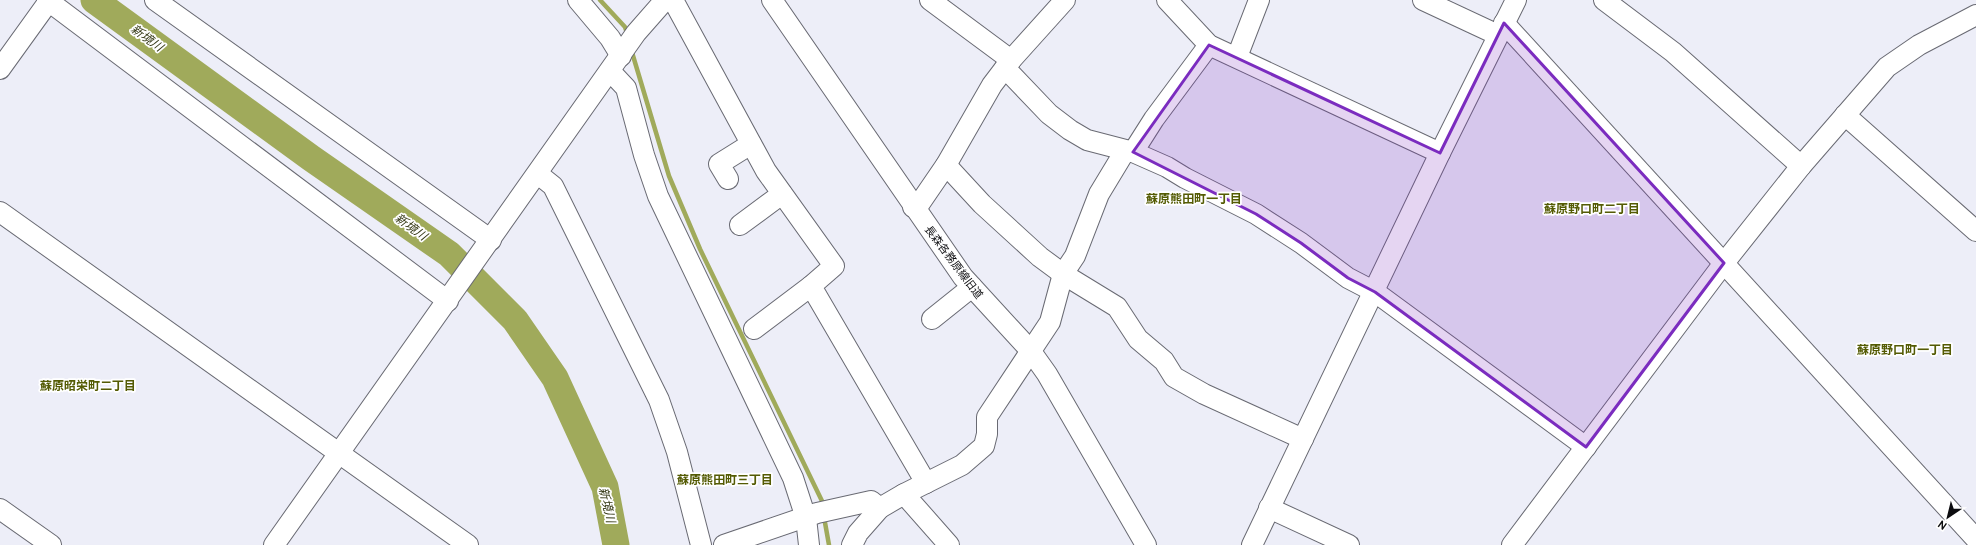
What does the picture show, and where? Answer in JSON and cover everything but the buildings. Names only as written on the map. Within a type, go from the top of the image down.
[{"type":"street","points":[[155,0],[487,246]]},
{"type":"street","points":[[578,0],[610,38],[618,60],[644,155],[658,196],[793,478],[819,513]]},
{"type":"street","points":[[274,545],[538,174],[636,33],[665,0]]},
{"type":"street","points":[[673,0],[766,171],[834,266],[811,286],[754,329]]},
{"type":"street","name":"長森各務原線旧道","points":[[772,0],[913,207],[972,287],[1030,350],[1047,374],[1146,545]]},
{"type":"street","points":[[930,0],[952,7],[1008,64],[1049,114],[1070,130],[1087,140],[1129,151],[1167,167],[1185,178],[1256,214],[1301,243],[1348,278],[1375,292],[1586,447]]},
{"type":"street","points":[[913,207],[920,203],[946,165],[992,85],[1008,64],[1066,0]]},
{"type":"street","points":[[1167,0],[1209,45],[1440,153]]},
{"type":"street","points":[[1237,57],[1259,0]]},
{"type":"street","points":[[1422,0],[1501,29],[1724,263],[1976,539]]},
{"type":"street","points":[[1252,545],[1375,292],[1440,153],[1516,0]]},
{"type":"street","points":[[1604,0],[1673,52],[1801,166]]},
{"type":"street","points":[[0,69],[48,1],[451,297]]},
{"type":"street","points":[[1512,545],[1724,263],[1801,166],[1887,67],[1919,45],[1976,15]]},
{"type":"street","points":[[852,545],[858,533],[880,508],[904,494],[962,466],[984,446],[987,434],[986,417],[1050,322],[1063,274],[1075,256],[1099,194],[1129,151],[1209,45]]},
{"type":"street","points":[[1845,115],[1976,231]]},
{"type":"street","points":[[728,179],[720,164],[751,144]]},
{"type":"street","points":[[946,165],[988,209],[1040,257],[1063,274],[1118,307],[1138,339],[1164,361],[1174,377],[1204,394],[1303,439]]},
{"type":"street","points":[[538,174],[553,186],[659,400],[677,452],[701,545]]},
{"type":"street","points":[[740,225],[782,194]]},
{"type":"street","points":[[0,212],[468,545]]},
{"type":"street","points":[[811,286],[926,483]]},
{"type":"street","points":[[932,319],[972,287]]},
{"type":"street","points":[[904,494],[949,545]]},
{"type":"street","points":[[724,545],[819,513],[872,501],[880,508]]},
{"type":"street","points":[[1270,508],[1349,545]]},
{"type":"street","points":[[0,509],[51,545]]},
{"type":"street","points":[[809,545],[819,513]]},
{"type":"highlighted area","points":[[1504,23],[1724,263],[1586,447],[1375,292],[1348,278],[1301,243],[1256,214],[1133,152],[1209,45],[1440,153]]},
{"type":"waterway","name":"新境川","points":[[94,0],[311,158],[449,254],[515,320],[555,378],[605,487],[616,545]]},
{"type":"waterway","points":[[600,0],[625,27],[628,36]]},
{"type":"waterway","points":[[631,49],[669,176],[700,249],[822,501],[823,508]]},
{"type":"waterway","points":[[824,517],[829,545]]},
{"type":"district","name":"蘇原熊田町一丁目","points":[[1194,199]]},
{"type":"district","name":"蘇原野口町二丁目","points":[[1592,209]]},
{"type":"district","name":"蘇原野口町一丁目","points":[[1905,350]]},
{"type":"district","name":"蘇原昭栄町二丁目","points":[[88,386]]},
{"type":"district","name":"蘇原熊田町三丁目","points":[[725,480]]}]
